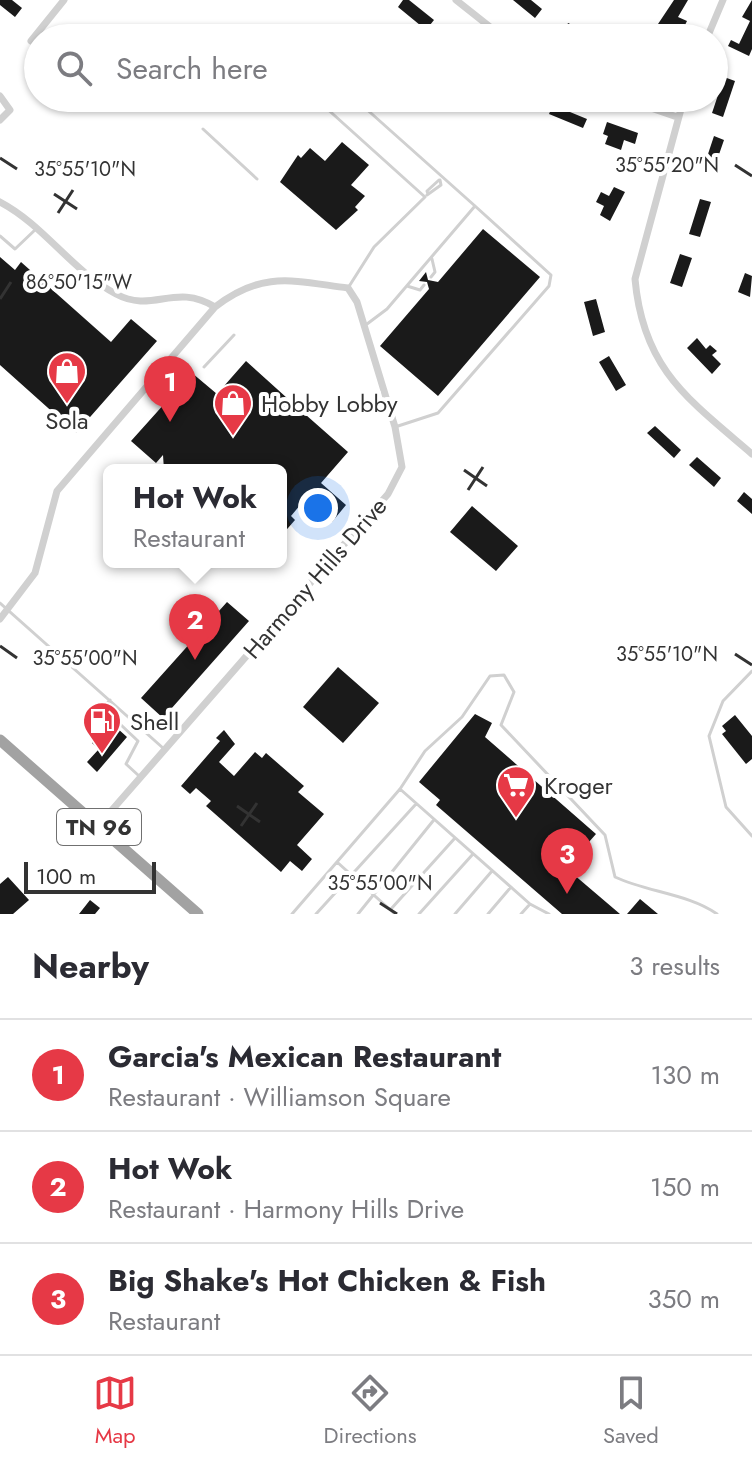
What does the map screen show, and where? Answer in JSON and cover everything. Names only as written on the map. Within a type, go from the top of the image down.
[{"type":"highway","name":"TN 96","points":[[0,740],[195,912]]},
{"type":"street","points":[[45,24],[64,0]]},
{"type":"street","points":[[456,0],[486,24]]},
{"type":"street","points":[[713,24],[723,0]]},
{"type":"street","points":[[0,96],[10,110],[0,120]]},
{"type":"street","points":[[663,112],[677,117]]},
{"type":"street","points":[[679,112],[635,279],[637,306],[644,334],[668,376],[752,454]]},
{"type":"street","points":[[0,202],[37,228],[117,295],[148,303],[177,295],[197,295],[215,307]]},
{"type":"street","points":[[0,619],[35,573],[57,491],[215,307],[240,288],[275,280],[348,288]]},
{"type":"street","name":"Harmony Hills Drive","points":[[98,826],[388,494],[402,467],[395,427],[364,326],[348,288]]},
{"type":"lane","points":[[331,112],[427,195]]},
{"type":"lane","points":[[369,112],[442,179],[544,265],[551,275],[549,286],[438,413],[395,427]]},
{"type":"lane","points":[[203,129],[257,179]]},
{"type":"lane","points":[[348,288],[374,247],[442,179]]},
{"type":"lane","points":[[364,326],[387,309],[475,206]]},
{"type":"lane","points":[[0,236],[15,249],[37,228]]},
{"type":"lane","points":[[431,257],[435,272],[431,277]]},
{"type":"lane","points":[[407,286],[420,290],[424,285]]},
{"type":"lane","points":[[204,367],[234,335]]},
{"type":"lane","points":[[0,603],[166,750]]},
{"type":"lane","points":[[752,671],[723,701],[709,736],[726,807],[752,836]]},
{"type":"lane","points":[[292,914],[400,789],[425,751],[462,717],[490,676],[504,675],[514,692],[501,725],[605,835],[615,877],[638,888],[707,906],[717,914]]},
{"type":"lane","points":[[110,700],[103,708],[138,741]]},
{"type":"lane","points":[[141,778],[126,764],[146,733]]},
{"type":"lane","points":[[400,789],[530,904],[549,914]]},
{"type":"lane","points":[[316,914],[416,804]]},
{"type":"lane","points":[[358,914],[434,820]]},
{"type":"lane","points":[[391,909],[455,838]]},
{"type":"lane","points":[[419,914],[473,854]]},
{"type":"lane","points":[[337,862],[395,914]]},
{"type":"lane","points":[[455,914],[492,871]]},
{"type":"lane","points":[[488,914],[511,887]]},
{"type":"lane","points":[[521,914],[530,904]]},
{"type":"building","points":[[0,0],[12,0],[22,8],[15,17],[0,5]]},
{"type":"building","points":[[403,0],[409,0],[434,20],[431,24],[419,24],[398,7]]},
{"type":"building","points":[[513,0],[531,0],[542,9],[535,18]]},
{"type":"building","points":[[674,0],[688,0],[678,17],[687,21],[686,24],[658,24]]},
{"type":"building","points":[[752,0],[752,49],[749,56],[728,46],[731,40],[739,44],[750,21],[742,17]]},
{"type":"building","points":[[728,78],[735,81],[728,102]]},
{"type":"building","points":[[570,112],[587,119],[583,128],[549,114]]},
{"type":"building","points":[[607,122],[638,133],[635,144],[624,140],[621,150],[605,144],[608,136],[603,134]]},
{"type":"building","points":[[714,136],[724,140],[715,166],[705,163]]},
{"type":"building","points":[[342,142],[369,165],[351,185],[365,196],[355,207],[358,210],[336,230],[280,182],[298,155],[301,158],[310,148],[325,161]]},
{"type":"building","points":[[614,187],[625,192],[610,221],[600,215],[604,206],[596,202],[601,192],[609,196]]},
{"type":"building","points":[[700,199],[711,202],[700,237],[689,234]]},
{"type":"building","points":[[483,229],[540,277],[438,396],[380,346],[429,289],[427,282],[419,281],[426,272],[428,280],[438,282]]},
{"type":"building","points":[[680,254],[692,258],[682,287],[670,283]]},
{"type":"building","points":[[0,257],[15,270],[21,262],[111,342],[131,319],[157,341],[76,433],[0,365]]},
{"type":"building","points":[[745,273],[752,276],[750,297],[738,292]]},
{"type":"building","points":[[596,299],[605,332],[593,336],[584,302]]},
{"type":"building","points":[[697,338],[706,349],[710,345],[717,351],[712,355],[721,364],[712,374],[687,348]]},
{"type":"building","points":[[609,356],[626,385],[616,391],[599,362]]},
{"type":"building","points":[[246,361],[297,407],[306,396],[315,404],[306,415],[348,452],[321,483],[346,505],[332,522],[316,508],[311,513],[301,504],[291,516],[295,520],[287,529],[287,464],[164,464],[163,455],[156,463],[131,441],[192,373],[217,394]]},
{"type":"building","points":[[655,426],[681,450],[674,458],[647,433]]},
{"type":"building","points":[[697,457],[721,478],[714,487],[689,465]]},
{"type":"building","points":[[744,492],[752,499],[752,514],[737,501]]},
{"type":"building","points":[[472,506],[518,546],[496,571],[450,532]]},
{"type":"building","points":[[227,602],[249,621],[163,718],[141,698]]},
{"type":"building","points":[[338,667],[379,703],[343,743],[303,707]]},
{"type":"building","name":"Kroger","points":[[475,714],[492,723],[485,737],[596,834],[566,868],[620,914],[562,914],[436,805],[440,800],[419,782]]},
{"type":"building","points":[[735,715],[752,736],[752,759],[746,764],[722,734],[726,731],[722,726]]},
{"type":"building","name":"Shell","points":[[117,728],[127,737],[97,772],[87,762],[99,749],[92,743],[99,735],[106,741]]},
{"type":"building","points":[[224,730],[235,744],[219,762],[234,776],[255,752],[262,758],[266,753],[304,786],[298,792],[324,814],[297,845],[312,859],[302,871],[290,861],[281,872],[206,806],[211,801],[196,788],[190,794],[181,786],[220,741],[216,738]]},
{"type":"building","points":[[8,877],[29,900],[13,914],[0,914],[0,884]]},
{"type":"building","points":[[640,899],[658,914],[627,914]]},
{"type":"building","points":[[90,900],[100,908],[95,914],[79,914]]},
{"type":"place","name":"Sola","points":[[67,405]]},
{"type":"place","name":"Garcia's Mexican Restaurant","points":[[170,422]]},
{"type":"place","name":"Hobby Lobby","points":[[233,437]]},
{"type":"place","name":"Hot Wok","points":[[195,660]]},
{"type":"place","name":"Shell","points":[[102,755]]},
{"type":"place","name":"Kroger","points":[[516,819]]},
{"type":"place","name":"Big Shake's Hot Chicken & Fish","points":[[567,894]]}]
